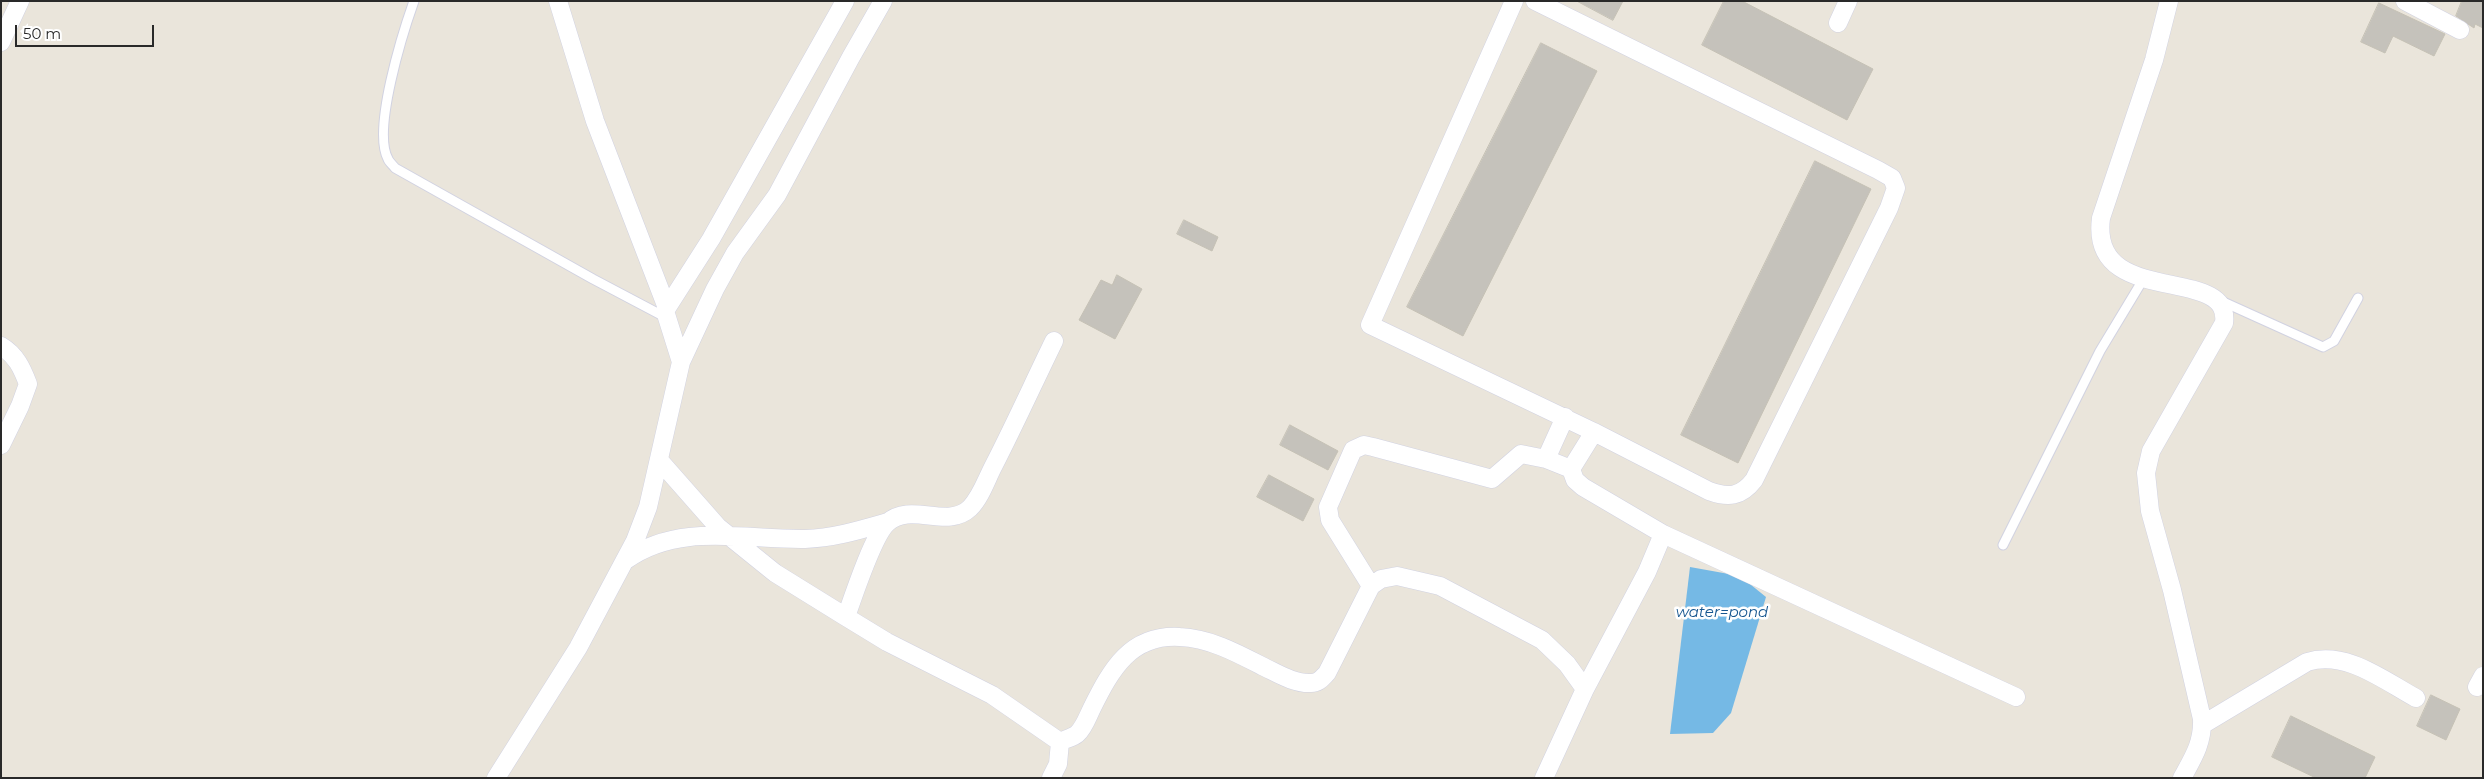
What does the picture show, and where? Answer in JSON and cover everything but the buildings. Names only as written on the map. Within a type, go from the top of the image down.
[{"type":"street","points":[[1,42],[20,1]]},
{"type":"street","points":[[558,1],[595,121],[666,312],[681,362]]},
{"type":"street","points":[[666,312],[711,239],[845,1]]},
{"type":"street","points":[[496,778],[578,648],[625,560],[648,507],[681,362],[715,288],[735,253],[777,195],[883,1]]},
{"type":"street","points":[[1514,1],[1370,326],[1565,417],[1709,492],[1724,497],[1738,495],[1748,489],[1754,480],[1889,208],[1896,188],[1892,178],[1535,1]]},
{"type":"street","points":[[1838,23],[1848,1]]},
{"type":"street","points":[[2170,1],[2156,51],[2101,218],[2099,233],[2101,248],[2115,264],[2134,276],[2205,292],[2224,307],[2224,323],[2151,451],[2146,473],[2150,511],[2172,590],[2202,725],[2202,736],[2196,753],[2182,778]]},
{"type":"street","points":[[2405,1],[2460,30]]},
{"type":"street","points":[[625,560],[638,551],[659,542],[689,537],[727,535],[804,539],[846,535],[909,514],[954,516],[962,514],[971,507],[1003,447],[1054,341]]},
{"type":"street","points":[[1,346],[9,351],[21,365],[28,384],[20,406],[1,445]]},
{"type":"street","points":[[1546,459],[1565,417]]},
{"type":"street","points":[[1594,432],[1572,469],[1575,480],[1583,488],[1663,534],[2016,697]]},
{"type":"street","points":[[1371,586],[1330,520],[1328,507],[1353,450],[1364,445],[1492,479],[1521,454],[1546,459],[1572,469]]},
{"type":"street","points":[[659,460],[727,535],[775,572],[887,642],[992,695],[1060,742]]},
{"type":"street","points":[[846,617],[862,575],[882,530],[888,522]]},
{"type":"street","points":[[1544,778],[1585,689],[1647,572],[1663,534]]},
{"type":"street","points":[[1060,742],[1078,734],[1110,673],[1121,658],[1140,646],[1162,638],[1180,637],[1204,641],[1292,680],[1301,683],[1319,681],[1327,673],[1371,586],[1380,579],[1397,576],[1440,586],[1542,640],[1568,664],[1585,689]]},
{"type":"street","points":[[2202,725],[2307,662],[2319,658],[2335,659],[2354,664],[2416,698]]},
{"type":"street","points":[[1051,778],[1058,764],[1060,742]]},
{"type":"lane","points":[[414,1],[406,23],[387,94],[384,129],[387,158],[395,168],[593,280],[666,312]]},
{"type":"lane","points":[[2003,545],[2100,351],[2144,278]]},
{"type":"lane","points":[[2214,298],[2254,314],[2323,348],[2334,341],[2358,298]]},
{"type":"water","name":"water=pond","points":[[1690,567],[1740,576],[1766,597],[1731,713],[1713,733],[1670,734]]}]
